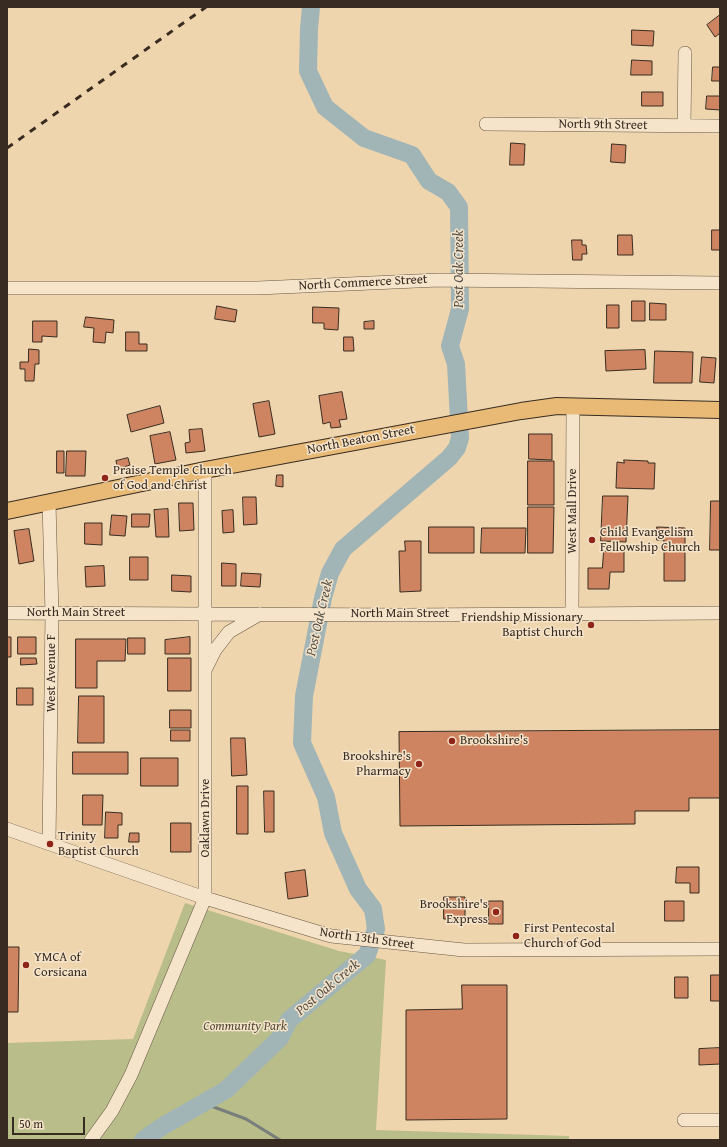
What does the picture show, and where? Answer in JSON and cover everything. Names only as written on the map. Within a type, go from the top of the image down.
[{"type":"main road","name":"North Beaton Street","points":[[7,511],[205,470],[432,426],[557,406],[720,410]]},
{"type":"street","points":[[684,126],[685,53]]},
{"type":"street","name":"North 9th Street","points":[[486,124],[720,126]]},
{"type":"street","name":"North Commerce Street","points":[[7,288],[258,288],[439,280],[720,283]]},
{"type":"street","name":"West Mall Drive","points":[[572,615],[574,406]]},
{"type":"street","name":"Oaklawn Drive","points":[[91,1140],[112,1111],[131,1075],[205,898],[205,470]]},
{"type":"street","name":"West Avenue F","points":[[49,503],[52,614],[49,843]]},
{"type":"street","name":"North Main Street","points":[[7,613],[572,615],[720,613]]},
{"type":"street","points":[[205,671],[215,650],[229,632],[260,614]]},
{"type":"street","name":"North 13th Street","points":[[7,829],[205,898],[297,927],[331,936],[402,945],[464,950],[720,949]]},
{"type":"street","points":[[684,1120],[720,1120]]},
{"type":"green space","name":"Community Park","points":[[185,903],[339,951],[386,960],[376,1130],[569,1136],[569,1140],[7,1140],[7,1043],[133,1039]]},
{"type":"building","points":[[720,15],[720,33],[715,37],[707,25]]},
{"type":"building","points":[[632,30],[654,31],[653,46],[632,45]]},
{"type":"building","points":[[632,60],[652,61],[652,75],[631,75]]},
{"type":"building","points":[[713,67],[720,67],[720,81],[712,81]]},
{"type":"building","points":[[642,92],[663,92],[663,106],[642,106]]},
{"type":"building","points":[[707,96],[720,96],[720,110],[706,109]]},
{"type":"building","points":[[511,143],[525,144],[524,165],[510,165]]},
{"type":"building","points":[[612,144],[626,145],[625,163],[611,162]]},
{"type":"building","points":[[712,230],[720,230],[720,250],[712,250]]},
{"type":"building","points":[[618,235],[632,235],[633,255],[618,255]]},
{"type":"building","points":[[572,240],[582,240],[582,245],[586,245],[587,254],[582,254],[582,260],[573,260]]},
{"type":"building","points":[[632,301],[645,301],[645,321],[632,321]]},
{"type":"building","points":[[650,303],[666,304],[666,320],[650,320]]},
{"type":"building","points":[[607,305],[619,305],[619,328],[607,328]]},
{"type":"building","points":[[217,306],[237,310],[235,322],[215,319]]},
{"type":"building","points":[[313,307],[339,308],[338,330],[324,329],[324,323],[313,323]]},
{"type":"building","points":[[86,317],[114,320],[113,333],[106,332],[105,343],[93,342],[94,328],[84,327]]},
{"type":"building","points":[[33,321],[57,321],[57,337],[42,336],[42,342],[33,342]]},
{"type":"building","points":[[374,321],[374,329],[364,329],[364,322]]},
{"type":"building","points":[[126,332],[139,332],[139,344],[147,344],[147,351],[126,351]]},
{"type":"building","points":[[344,337],[353,337],[354,351],[344,351]]},
{"type":"building","points":[[29,349],[39,350],[39,364],[35,364],[34,381],[25,381],[25,369],[20,369],[20,362],[28,362]]},
{"type":"building","points":[[645,350],[646,369],[606,371],[605,351]]},
{"type":"building","points":[[655,351],[693,352],[692,383],[654,383]]},
{"type":"building","points":[[702,357],[716,358],[714,383],[700,382]]},
{"type":"building","points":[[342,392],[347,419],[339,420],[341,427],[331,428],[330,422],[323,424],[319,396]]},
{"type":"building","points":[[269,401],[275,434],[259,437],[253,404]]},
{"type":"building","points":[[160,406],[164,423],[131,432],[127,415]]},
{"type":"building","points":[[202,429],[205,451],[186,453],[185,443],[190,442],[189,430]]},
{"type":"building","points":[[170,432],[176,460],[155,464],[150,436]]},
{"type":"building","points":[[529,434],[552,434],[552,460],[529,459]]},
{"type":"building","points":[[57,451],[64,451],[64,473],[57,473]]},
{"type":"building","points":[[67,451],[86,451],[85,476],[66,476]]},
{"type":"building","points":[[128,458],[130,465],[118,469],[116,461]]},
{"type":"building","points":[[624,460],[648,461],[648,463],[655,463],[654,489],[616,488],[617,462],[624,463]]},
{"type":"building","points":[[528,461],[554,461],[554,505],[528,505]]},
{"type":"building","points":[[277,475],[283,475],[283,487],[276,486]]},
{"type":"building","points":[[603,496],[628,496],[626,542],[601,541]]},
{"type":"building","points":[[243,497],[256,497],[257,524],[244,525]]},
{"type":"building","points":[[711,501],[720,501],[720,550],[710,550]]},
{"type":"building","points":[[179,503],[193,503],[194,530],[180,531]]},
{"type":"building","points":[[528,507],[554,507],[553,553],[528,553]]},
{"type":"building","points":[[168,509],[169,537],[156,537],[154,510]]},
{"type":"building","points":[[233,510],[234,532],[223,533],[222,511]]},
{"type":"building","points":[[132,514],[150,514],[149,527],[132,527]]},
{"type":"building","points":[[112,515],[127,516],[125,536],[110,535]]},
{"type":"building","points":[[85,523],[102,523],[102,545],[85,544]]},
{"type":"building","points":[[429,527],[474,527],[474,553],[429,553]]},
{"type":"building","points":[[657,527],[685,528],[685,581],[664,581],[664,540],[657,540]]},
{"type":"building","points":[[482,528],[526,528],[525,553],[481,553]]},
{"type":"building","points":[[29,529],[34,561],[19,564],[14,531]]},
{"type":"building","points":[[405,541],[421,541],[421,591],[400,592],[399,551],[405,551]]},
{"type":"building","points":[[604,551],[624,551],[624,572],[610,572],[609,589],[588,589],[588,568],[602,568]]},
{"type":"building","points":[[130,557],[148,557],[148,580],[130,580]]},
{"type":"building","points":[[222,563],[236,564],[236,586],[222,586]]},
{"type":"building","points":[[104,566],[105,586],[86,587],[85,567]]},
{"type":"building","points":[[242,573],[261,574],[260,587],[241,586]]},
{"type":"building","points":[[172,575],[191,576],[191,592],[172,591]]},
{"type":"building","points":[[7,637],[11,637],[11,657],[7,657]]},
{"type":"building","points":[[18,637],[36,637],[36,654],[18,654]]},
{"type":"building","points":[[190,637],[190,654],[165,654],[165,640]]},
{"type":"building","points":[[128,638],[145,638],[145,654],[128,654]]},
{"type":"building","points":[[76,639],[126,639],[125,661],[97,661],[97,688],[76,688]]},
{"type":"building","points":[[21,658],[36,658],[37,664],[21,665]]},
{"type":"building","points":[[168,658],[191,658],[191,691],[168,691]]},
{"type":"building","points":[[17,688],[33,688],[33,705],[17,705]]},
{"type":"building","points":[[79,696],[104,696],[104,743],[78,743]]},
{"type":"building","points":[[170,710],[191,710],[191,728],[170,728]]},
{"type":"building","points":[[171,730],[190,730],[190,741],[171,741]]},
{"type":"building","points":[[720,730],[720,798],[689,798],[689,811],[635,811],[635,824],[400,826],[399,732]]},
{"type":"building","points":[[231,738],[245,738],[247,775],[232,776]]},
{"type":"building","points":[[73,752],[128,752],[128,774],[73,774]]},
{"type":"building","points":[[141,758],[178,758],[178,786],[141,786]]},
{"type":"building","points":[[237,786],[248,786],[248,834],[237,834]]},
{"type":"building","points":[[264,791],[274,791],[274,832],[265,832]]},
{"type":"building","points":[[83,795],[103,795],[102,825],[83,825]]},
{"type":"building","points":[[106,812],[122,813],[122,825],[118,825],[118,838],[105,838]]},
{"type":"building","points":[[171,823],[191,823],[191,852],[171,852]]},
{"type":"building","points":[[130,833],[139,833],[139,842],[129,842]]},
{"type":"building","points":[[677,867],[699,867],[699,893],[690,893],[690,883],[676,883]]},
{"type":"building","points":[[305,870],[308,896],[288,899],[285,873]]},
{"type":"building","points":[[444,897],[465,897],[465,919],[444,919]]},
{"type":"building","name":"Brookshire's Express","points":[[489,901],[503,901],[503,924],[489,924]]},
{"type":"building","points":[[665,901],[684,901],[684,921],[665,921]]},
{"type":"building","points":[[7,947],[19,947],[18,1012],[7,1012]]},
{"type":"building","points":[[711,975],[720,975],[720,1001],[711,1001]]},
{"type":"building","points":[[675,977],[688,977],[688,998],[675,998]]},
{"type":"building","points":[[462,985],[507,985],[507,1119],[406,1120],[406,1010],[462,1009]]},
{"type":"building","points":[[720,1048],[720,1064],[699,1065],[699,1049]]},
{"type":"waterway","name":"Post Oak Creek","points":[[143,1140],[163,1126],[226,1090],[280,1038],[289,1020],[367,955],[376,929],[373,909],[358,889],[333,833],[326,797],[302,743],[304,696],[323,598],[330,573],[343,549],[449,458],[457,448],[460,438],[456,364],[450,346],[460,309],[459,207],[448,192],[429,181],[412,155],[364,138],[325,107],[308,71],[311,7]]},
{"type":"waterway","points":[[203,1103],[246,1119],[280,1140]]},
{"type":"railway","points":[[7,148],[206,7]]},
{"type":"place","name":"Praise Temple Church of God and Christ","points":[[105,478]]},
{"type":"place","name":"Child Evangelism Fellowship Church","points":[[592,540]]},
{"type":"place","name":"Friendship Missionary Baptist Church","points":[[591,625]]},
{"type":"place","name":"Brookshire's","points":[[452,741]]},
{"type":"place","name":"Brookshire's Pharmacy","points":[[419,764]]},
{"type":"place","name":"Trinity Baptist Church","points":[[50,844]]},
{"type":"place","name":"Brookshire's Express","points":[[496,912]]},
{"type":"place","name":"First Pentecostal Church of God","points":[[516,936]]},
{"type":"place","name":"YMCA of Corsicana","points":[[26,965]]}]
